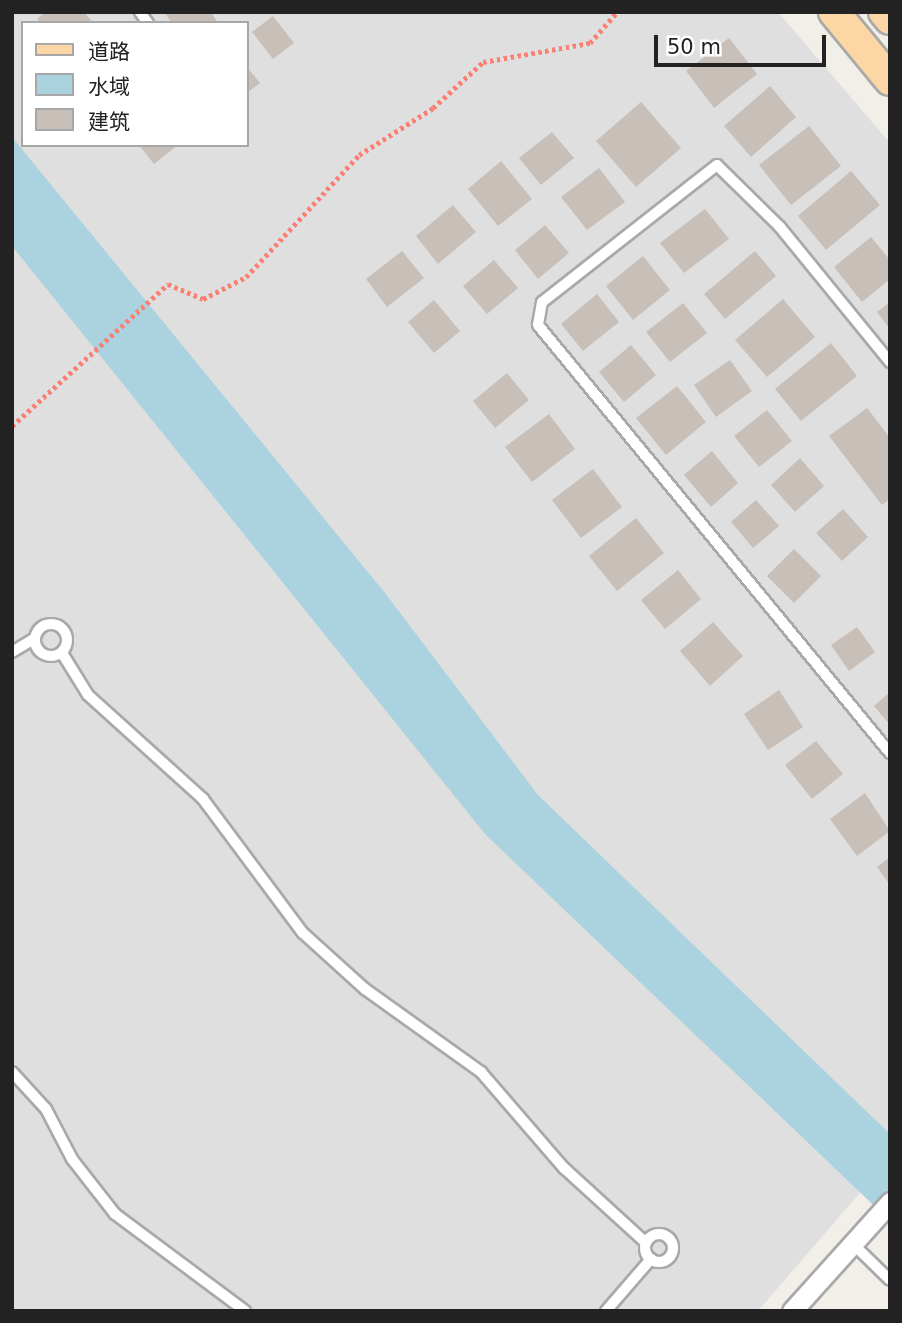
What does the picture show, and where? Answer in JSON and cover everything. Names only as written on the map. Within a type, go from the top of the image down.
[{"type":"main road","points":[[834,12],[890,80]]},
{"type":"main road","points":[[884,12],[890,19]]},
{"type":"street","points":[[792,1311],[850,1241],[890,1202]]},
{"type":"lane","points":[[890,362],[780,227],[717,165],[542,302],[538,325],[890,753]]},
{"type":"lane","points":[[12,652],[34,639],[44,624],[54,623],[67,635],[62,653],[88,695],[203,799],[303,933],[365,989],[481,1072],[564,1168],[646,1243],[651,1259]]},
{"type":"lane","points":[[34,639],[44,654],[62,653]]},
{"type":"lane","points":[[12,1072],[46,1109],[72,1159],[115,1214],[245,1311]]},
{"type":"lane","points":[[606,1311],[651,1259],[668,1259],[673,1243],[659,1233],[646,1243]]},
{"type":"lane","points":[[850,1241],[890,1280]]},
{"type":"path","points":[[12,426],[168,284],[203,299],[246,277],[359,155],[433,108],[484,62],[590,43],[617,12]]},
{"type":"shaded area","points":[[12,12],[778,12],[890,143],[890,1158],[758,1311],[12,1311]]},
{"type":"water","points":[[12,137],[385,593],[538,795],[890,1134],[890,1221],[485,834],[12,246]]},
{"type":"building","points":[[45,12],[84,12],[91,21],[39,21],[37,19]]},
{"type":"building","points":[[164,12],[211,12],[217,21],[171,21]]},
{"type":"building","points":[[273,16],[294,43],[273,59],[252,32]]},
{"type":"building","points":[[729,38],[757,74],[714,108],[686,71]]},
{"type":"building","points":[[248,68],[260,83],[248,92]]},
{"type":"building","points":[[770,86],[796,117],[751,157],[724,126]]},
{"type":"building","points":[[641,102],[681,148],[636,187],[596,141]]},
{"type":"building","points":[[809,126],[841,166],[791,205],[759,165]]},
{"type":"building","points":[[552,132],[574,158],[541,185],[519,158]]},
{"type":"building","points":[[141,147],[175,147],[154,164]]},
{"type":"building","points":[[501,161],[532,199],[498,226],[468,189]]},
{"type":"building","points":[[599,168],[625,202],[587,230],[561,197]]},
{"type":"building","points":[[851,171],[880,205],[826,250],[798,216]]},
{"type":"building","points":[[453,205],[476,232],[438,264],[416,236]]},
{"type":"building","points":[[705,209],[729,239],[684,273],[660,243]]},
{"type":"building","points":[[545,225],[569,253],[538,279],[515,250]]},
{"type":"building","points":[[871,237],[890,260],[890,279],[862,302],[834,267]]},
{"type":"building","points":[[402,251],[424,278],[387,307],[366,279]]},
{"type":"building","points":[[755,251],[776,276],[725,319],[704,294]]},
{"type":"building","points":[[643,256],[670,290],[633,320],[606,286]]},
{"type":"building","points":[[494,260],[518,288],[487,314],[463,286]]},
{"type":"building","points":[[597,294],[619,322],[583,351],[561,324]]},
{"type":"building","points":[[783,299],[815,337],[767,377],[735,340]]},
{"type":"building","points":[[434,300],[460,331],[434,353],[408,322]]},
{"type":"building","points":[[890,302],[890,329],[877,312]]},
{"type":"building","points":[[683,303],[707,333],[670,362],[646,332]]},
{"type":"building","points":[[831,343],[857,376],[801,421],[775,389]]},
{"type":"building","points":[[631,345],[656,375],[624,402],[599,372]]},
{"type":"building","points":[[730,360],[752,391],[716,417],[694,385]]},
{"type":"building","points":[[507,373],[529,400],[495,428],[473,401]]},
{"type":"building","points":[[677,386],[706,422],[666,455],[636,418]]},
{"type":"building","points":[[867,408],[890,438],[890,499],[882,505],[829,436]]},
{"type":"building","points":[[767,410],[792,441],[759,467],[734,436]]},
{"type":"building","points":[[549,414],[575,449],[532,482],[505,447]]},
{"type":"building","points":[[712,451],[738,483],[711,507],[684,475]]},
{"type":"building","points":[[800,458],[824,486],[795,512],[771,485]]},
{"type":"building","points":[[593,469],[622,507],[581,538],[552,500]]},
{"type":"building","points":[[756,500],[779,526],[753,548],[731,522]]},
{"type":"building","points":[[843,509],[868,537],[842,561],[816,533]]},
{"type":"building","points":[[636,518],[664,553],[617,591],[589,556]]},
{"type":"building","points":[[794,549],[821,576],[794,603],[767,576]]},
{"type":"building","points":[[678,570],[701,599],[665,629],[641,600]]},
{"type":"building","points":[[713,622],[743,656],[710,686],[680,651]]},
{"type":"building","points":[[857,627],[875,652],[849,671],[831,645]]},
{"type":"building","points":[[779,690],[803,727],[768,750],[744,714]]},
{"type":"building","points":[[890,692],[890,725],[874,706]]},
{"type":"building","points":[[816,741],[843,774],[812,799],[785,765]]},
{"type":"building","points":[[865,793],[890,831],[857,856],[830,819]]},
{"type":"building","points":[[890,857],[890,885],[877,867]]}]
